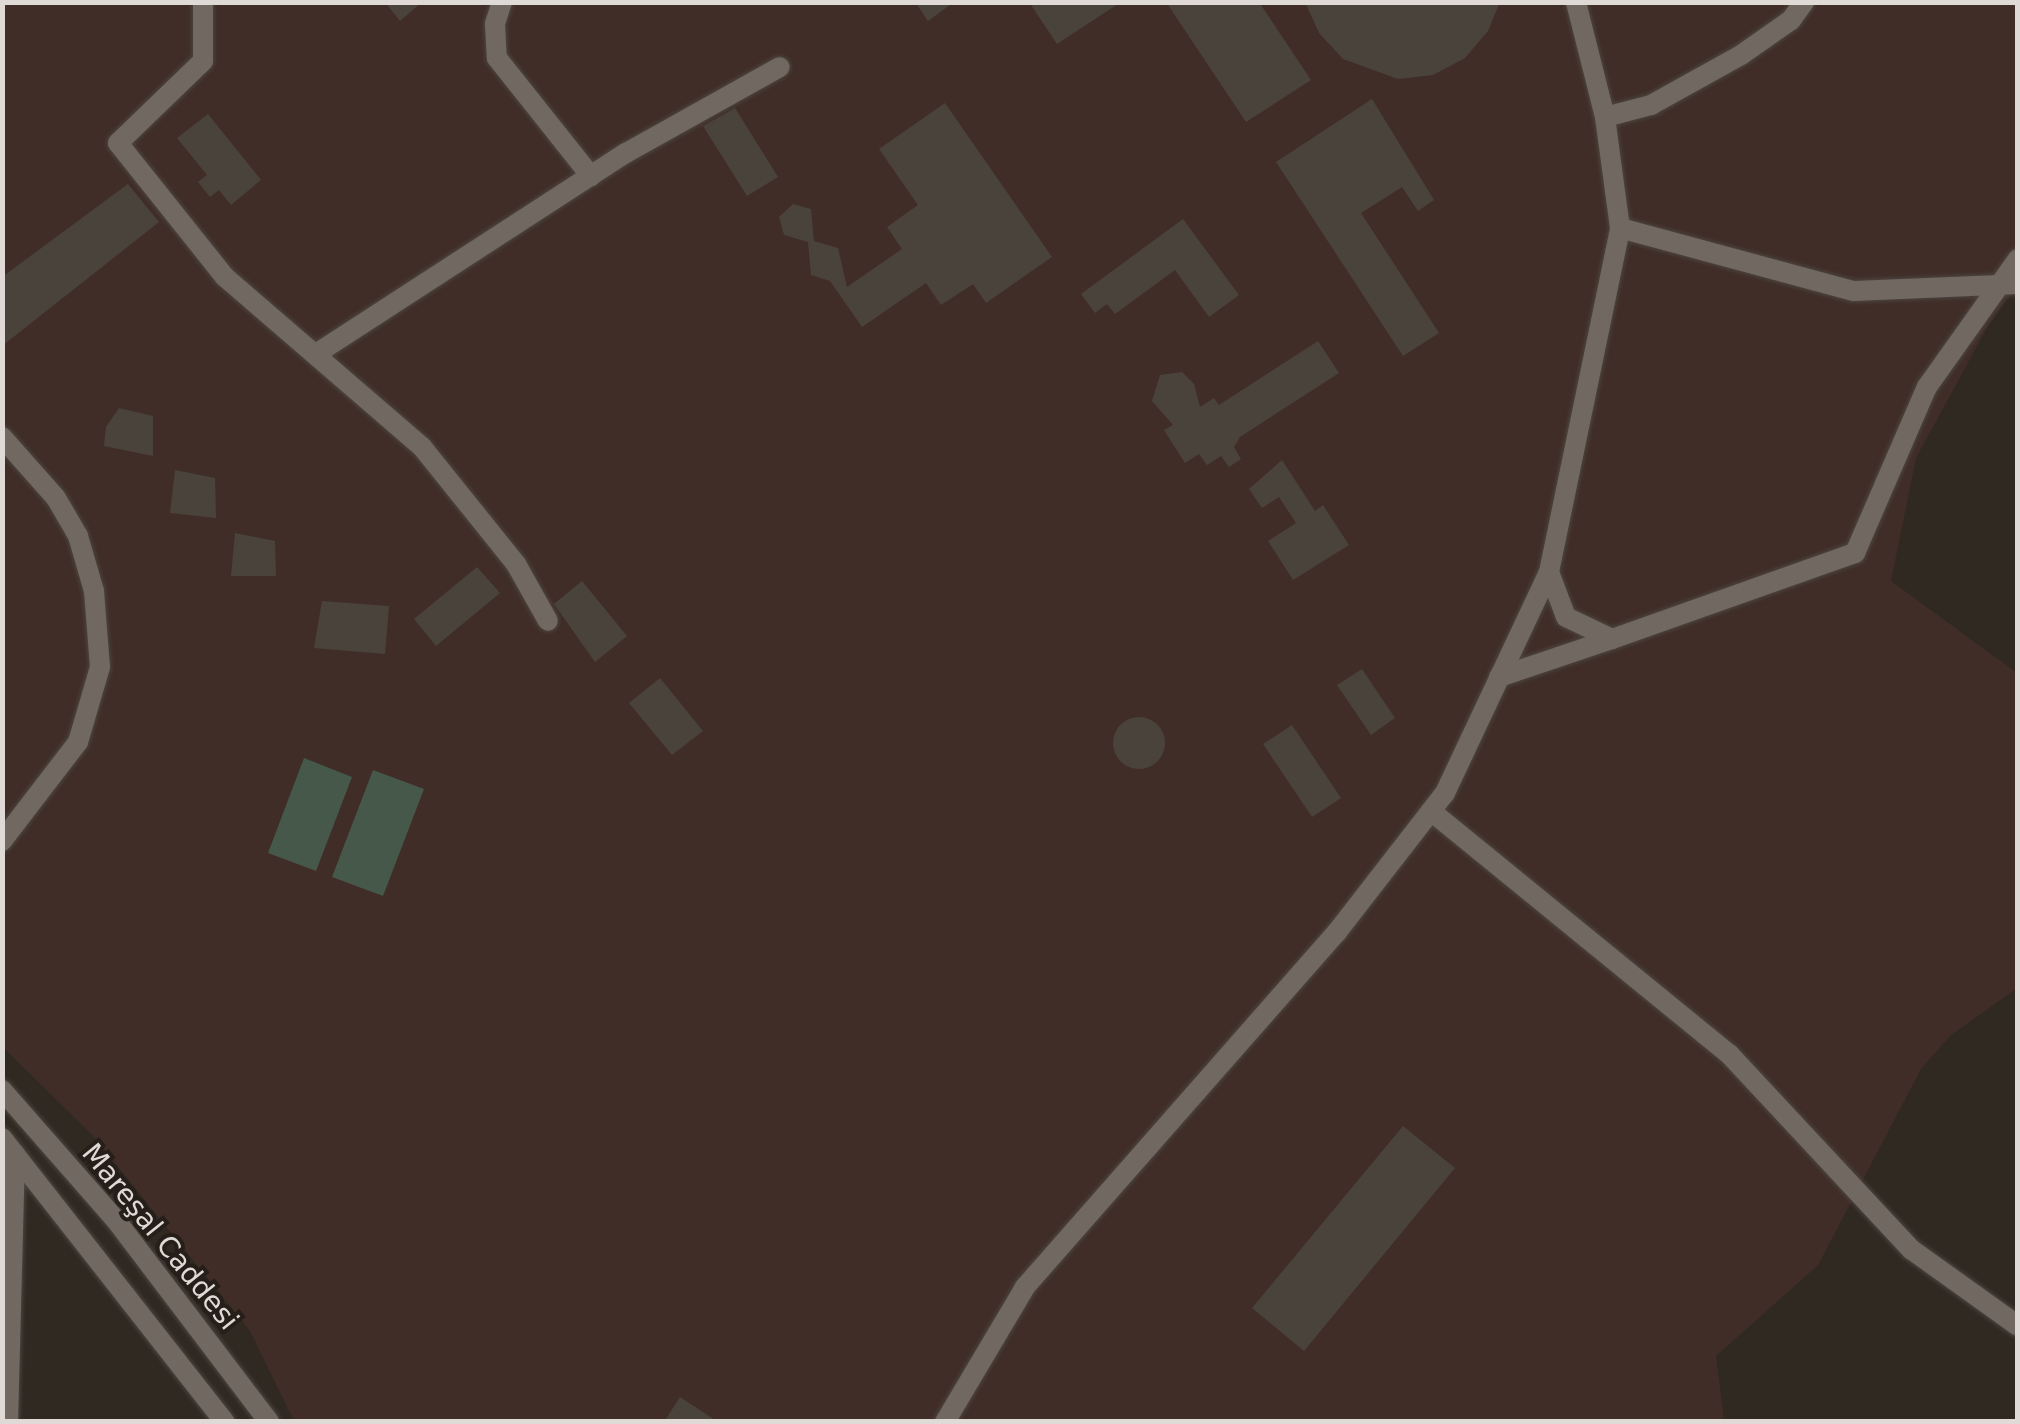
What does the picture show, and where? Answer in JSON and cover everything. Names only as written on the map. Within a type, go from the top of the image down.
[{"type":"street","points":[[203,2],[203,62],[118,143],[225,277],[422,447],[516,564],[548,621]]},
{"type":"street","points":[[502,2],[494,24],[497,58],[590,176]]},
{"type":"street","points":[[945,1422],[1025,1287],[1337,932],[1431,811],[1549,572],[1620,228],[1605,117],[1576,2]]},
{"type":"street","points":[[1605,117],[1651,105],[1741,55],[1791,20],[1804,2]]},
{"type":"street","points":[[316,354],[590,176],[780,67]]},
{"type":"street","points":[[1620,228],[1854,291],[2018,284]]},
{"type":"street","points":[[1499,677],[1855,554],[1927,386],[1995,285],[2018,260]]},
{"type":"street","points":[[2,436],[56,498],[78,536],[94,591],[100,667],[78,742],[5,837]]},
{"type":"street","points":[[1549,572],[1566,617],[1612,639]]},
{"type":"street","points":[[1431,811],[1729,1054],[1912,1250],[2018,1326]]},
{"type":"street","name":"Mareşal Caddesi","points":[[2,1090],[116,1218],[270,1422]]},
{"type":"street","points":[[8,1422],[9,1146]]},
{"type":"street","points":[[9,1146],[225,1422]]},
{"type":"shaded area","points":[[2,3],[2017,3],[2017,287],[1988,326],[1916,458],[1891,581],[2017,673],[2017,988],[1950,1036],[1921,1069],[1818,1265],[1716,1356],[1724,1421],[294,1421],[250,1331],[94,1137],[3,1047]]},
{"type":"green space","points":[[304,758],[352,777],[316,871],[268,853]]},
{"type":"green space","points":[[373,770],[424,789],[383,896],[332,877]]},
{"type":"building","points":[[385,2],[422,2],[400,21]]},
{"type":"building","points":[[915,2],[954,2],[928,21]]},
{"type":"building","points":[[1029,2],[1121,2],[1057,44]]},
{"type":"building","points":[[1166,2],[1259,2],[1311,80],[1246,122]]},
{"type":"building","points":[[1305,2],[1500,2],[1488,31],[1465,58],[1433,75],[1398,79],[1343,59],[1319,33]]},
{"type":"building","points":[[1372,99],[1434,200],[1418,211],[1402,187],[1361,213],[1439,333],[1403,356],[1276,162]]},
{"type":"building","points":[[945,103],[1052,257],[986,303],[973,284],[941,305],[926,283],[862,327],[830,281],[811,275],[808,242],[784,235],[779,217],[793,204],[811,209],[814,241],[838,248],[847,287],[902,249],[887,227],[918,205],[879,149]]},
{"type":"building","points":[[735,108],[778,177],[747,196],[703,126]]},
{"type":"building","points":[[208,114],[261,180],[231,205],[219,190],[210,197],[198,182],[207,175],[177,138]]},
{"type":"building","points":[[128,184],[159,222],[2,346],[2,277]]},
{"type":"building","points":[[1183,219],[1239,295],[1209,317],[1175,270],[1115,314],[1107,304],[1095,313],[1081,294]]},
{"type":"building","points":[[1318,341],[1339,373],[1240,437],[1234,447],[1241,459],[1229,467],[1221,456],[1207,465],[1199,454],[1185,463],[1164,430],[1173,425],[1152,401],[1160,375],[1182,372],[1194,384],[1200,407],[1214,398],[1219,405]]},
{"type":"building","points":[[119,408],[153,416],[153,456],[104,446],[106,427]]},
{"type":"building","points":[[1282,460],[1315,511],[1323,505],[1349,545],[1293,580],[1268,541],[1296,523],[1279,497],[1262,508],[1249,489]]},
{"type":"building","points":[[175,470],[215,478],[216,518],[170,513]]},
{"type":"building","points":[[235,533],[275,541],[276,576],[231,576]]},
{"type":"building","points":[[477,567],[500,593],[436,646],[414,619]]},
{"type":"building","points":[[582,581],[627,636],[595,662],[554,604]]},
{"type":"building","points":[[322,601],[389,606],[385,654],[314,648]]},
{"type":"building","points":[[1362,669],[1395,718],[1371,735],[1337,685]]},
{"type":"building","points":[[660,678],[703,731],[672,755],[629,703]]},
{"type":"building","points":[[1139,717],[1158,724],[1165,743],[1158,762],[1139,769],[1120,762],[1113,743],[1120,724]]},
{"type":"building","points":[[1292,725],[1341,798],[1312,817],[1263,744]]},
{"type":"building","points":[[1403,1126],[1455,1168],[1304,1351],[1252,1308]]},
{"type":"building","points":[[680,1397],[718,1422],[664,1422]]}]
